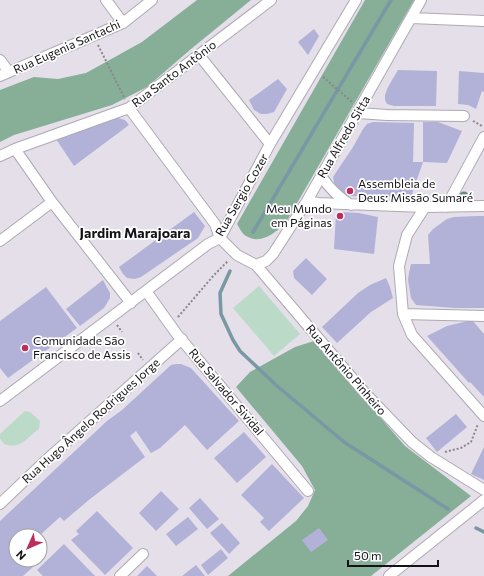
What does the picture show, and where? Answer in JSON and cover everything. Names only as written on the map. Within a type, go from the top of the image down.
[{"type":"street","points":[[106,0],[123,23]]},
{"type":"street","name":"Rua Eugenia Santachi","points":[[5,74],[123,23],[152,0]]},
{"type":"street","name":"Rua Santo Antônio","points":[[0,156],[15,149],[129,108],[271,0]]},
{"type":"street","name":"Rua Sergio Cozer","points":[[0,401],[208,244],[220,238],[270,144],[356,0]]},
{"type":"street","name":"Rua Alfredo Sitta","points":[[256,266],[266,261],[273,254],[308,201],[421,0]]},
{"type":"street","points":[[411,18],[484,21]]},
{"type":"street","points":[[199,55],[270,144]]},
{"type":"street","points":[[0,60],[5,74]]},
{"type":"street","points":[[129,108],[209,215],[215,224],[220,238]]},
{"type":"street","points":[[359,111],[387,115],[464,116]]},
{"type":"street","points":[[446,207],[484,137]]},
{"type":"street","points":[[15,149],[52,202],[131,303]]},
{"type":"street","points":[[321,176],[331,190],[342,200],[351,205]]},
{"type":"street","points":[[308,201],[351,205],[425,208],[484,206]]},
{"type":"street","points":[[0,241],[52,202]]},
{"type":"street","points":[[425,208],[407,235],[399,266],[403,314],[412,335],[483,415]]},
{"type":"street","name":"Rua Antônio Pinheiro","points":[[220,238],[236,254],[256,266],[365,393],[412,442],[484,490]]},
{"type":"street","name":"Rua Salvador Sividal","points":[[146,291],[182,339],[308,491]]},
{"type":"street","points":[[403,314],[484,316]]},
{"type":"street","name":"Rua Hugo Ângelo Rodrigues Jorge","points":[[0,504],[43,463],[182,339]]},
{"type":"street","points":[[389,576],[484,500]]},
{"type":"street","points":[[120,576],[143,554]]},
{"type":"path","points":[[93,36],[120,89]]},
{"type":"path","points":[[324,79],[359,111]]},
{"type":"path","points":[[172,326],[214,275],[236,254]]},
{"type":"path","points":[[431,456],[460,448],[472,442],[483,415]]},
{"type":"green space","points":[[197,0],[251,0],[147,87],[112,105],[14,135],[0,142],[0,90],[34,77],[58,79],[86,73],[142,42]]},
{"type":"green space","points":[[365,0],[414,0],[285,224],[272,234],[262,239],[246,236],[237,224]]},
{"type":"green space","points":[[259,286],[300,334],[274,356],[233,308]]},
{"type":"green space","points":[[314,341],[405,446],[471,496],[371,576],[228,576],[296,521],[308,506],[315,490],[302,466],[236,387],[250,372],[295,347]]},
{"type":"green space","points":[[25,411],[30,412],[40,421],[39,429],[19,444],[4,444],[0,438],[0,434]]},
{"type":"building","points":[[314,29],[319,36],[308,55],[298,42]]},
{"type":"building","points":[[398,70],[437,71],[436,106],[394,106],[387,104],[385,95]]},
{"type":"building","points":[[459,71],[484,73],[484,92],[482,91],[476,109],[468,105],[458,104]]},
{"type":"building","points":[[278,79],[287,89],[274,112],[261,114],[254,110],[249,100]]},
{"type":"building","points":[[118,118],[125,120],[129,125],[74,166],[56,139]]},
{"type":"building","points":[[373,122],[414,123],[413,162],[423,162],[410,200],[391,197],[345,196],[335,187],[333,177],[363,129],[367,124]]},
{"type":"building","points":[[423,122],[438,122],[462,131],[447,163],[423,162]]},
{"type":"building","points":[[194,212],[205,226],[198,238],[141,277],[135,279],[127,278],[123,274],[119,267]]},
{"type":"building","points":[[340,212],[359,213],[378,217],[374,254],[334,249],[336,214]]},
{"type":"building","points":[[484,216],[484,308],[455,308],[416,305],[411,298],[408,280],[409,273],[411,264],[430,264],[428,235],[433,229],[447,219],[454,217]]},
{"type":"building","points":[[306,258],[327,279],[312,295],[294,278],[293,271]]},
{"type":"building","points":[[386,278],[393,298],[371,312],[337,343],[322,327],[358,293],[370,285]]},
{"type":"building","points":[[103,280],[110,293],[110,298],[104,308],[80,326],[66,309]]},
{"type":"building","name":"Comunidade São Francisco de Assis","points":[[46,287],[77,328],[8,378],[0,368],[0,321]]},
{"type":"building","points":[[472,320],[484,334],[484,397],[470,382],[469,383],[427,336],[447,326]]},
{"type":"building","points":[[181,364],[191,368],[239,421],[207,450],[185,425],[160,448],[151,453],[136,431],[130,436],[145,457],[64,521],[60,517],[48,528],[8,528],[8,568],[32,568],[23,576],[0,576],[0,521],[107,421],[122,410],[171,365]]},
{"type":"building","points":[[456,414],[467,427],[437,452],[426,438]]},
{"type":"building","points":[[244,432],[266,457],[237,483],[214,458]]},
{"type":"building","points":[[484,447],[484,480],[471,474]]},
{"type":"building","points":[[272,464],[304,498],[269,531],[260,522],[264,518],[241,495]]},
{"type":"building","points":[[161,491],[179,509],[156,531],[139,513]]},
{"type":"building","points":[[200,498],[219,519],[207,529],[189,508]]},
{"type":"building","points":[[97,511],[133,548],[105,575],[71,540],[79,534],[76,531]]},
{"type":"building","points":[[188,517],[198,529],[176,546],[166,534]]},
{"type":"building","points":[[222,523],[240,543],[229,554],[210,533]]},
{"type":"building","points":[[319,528],[328,540],[311,552],[302,540]]},
{"type":"building","points":[[64,544],[95,576],[43,576],[37,570],[39,568],[48,568],[48,559]]},
{"type":"building","points":[[221,549],[228,558],[208,575],[201,565]]},
{"type":"building","points":[[196,565],[205,576],[182,576]]},
{"type":"building","points":[[147,566],[157,576],[137,576]]},
{"type":"waterway","points":[[253,232],[391,0]]},
{"type":"waterway","points":[[230,271],[220,293],[221,314],[233,340],[240,351],[276,385],[344,442],[448,509]]},
{"type":"waterway","points":[[476,528],[484,532]]},
{"type":"place","name":"Assembleia de Deus: Missão Sumaré","points":[[350,191]]},
{"type":"place","name":"Meu Mundo em Páginas","points":[[340,216]]},
{"type":"place","name":"Comunidade São Francisco de Assis","points":[[25,348]]},
{"type":"district","name":"Jardim Marajoara","points":[[135,233]]}]
